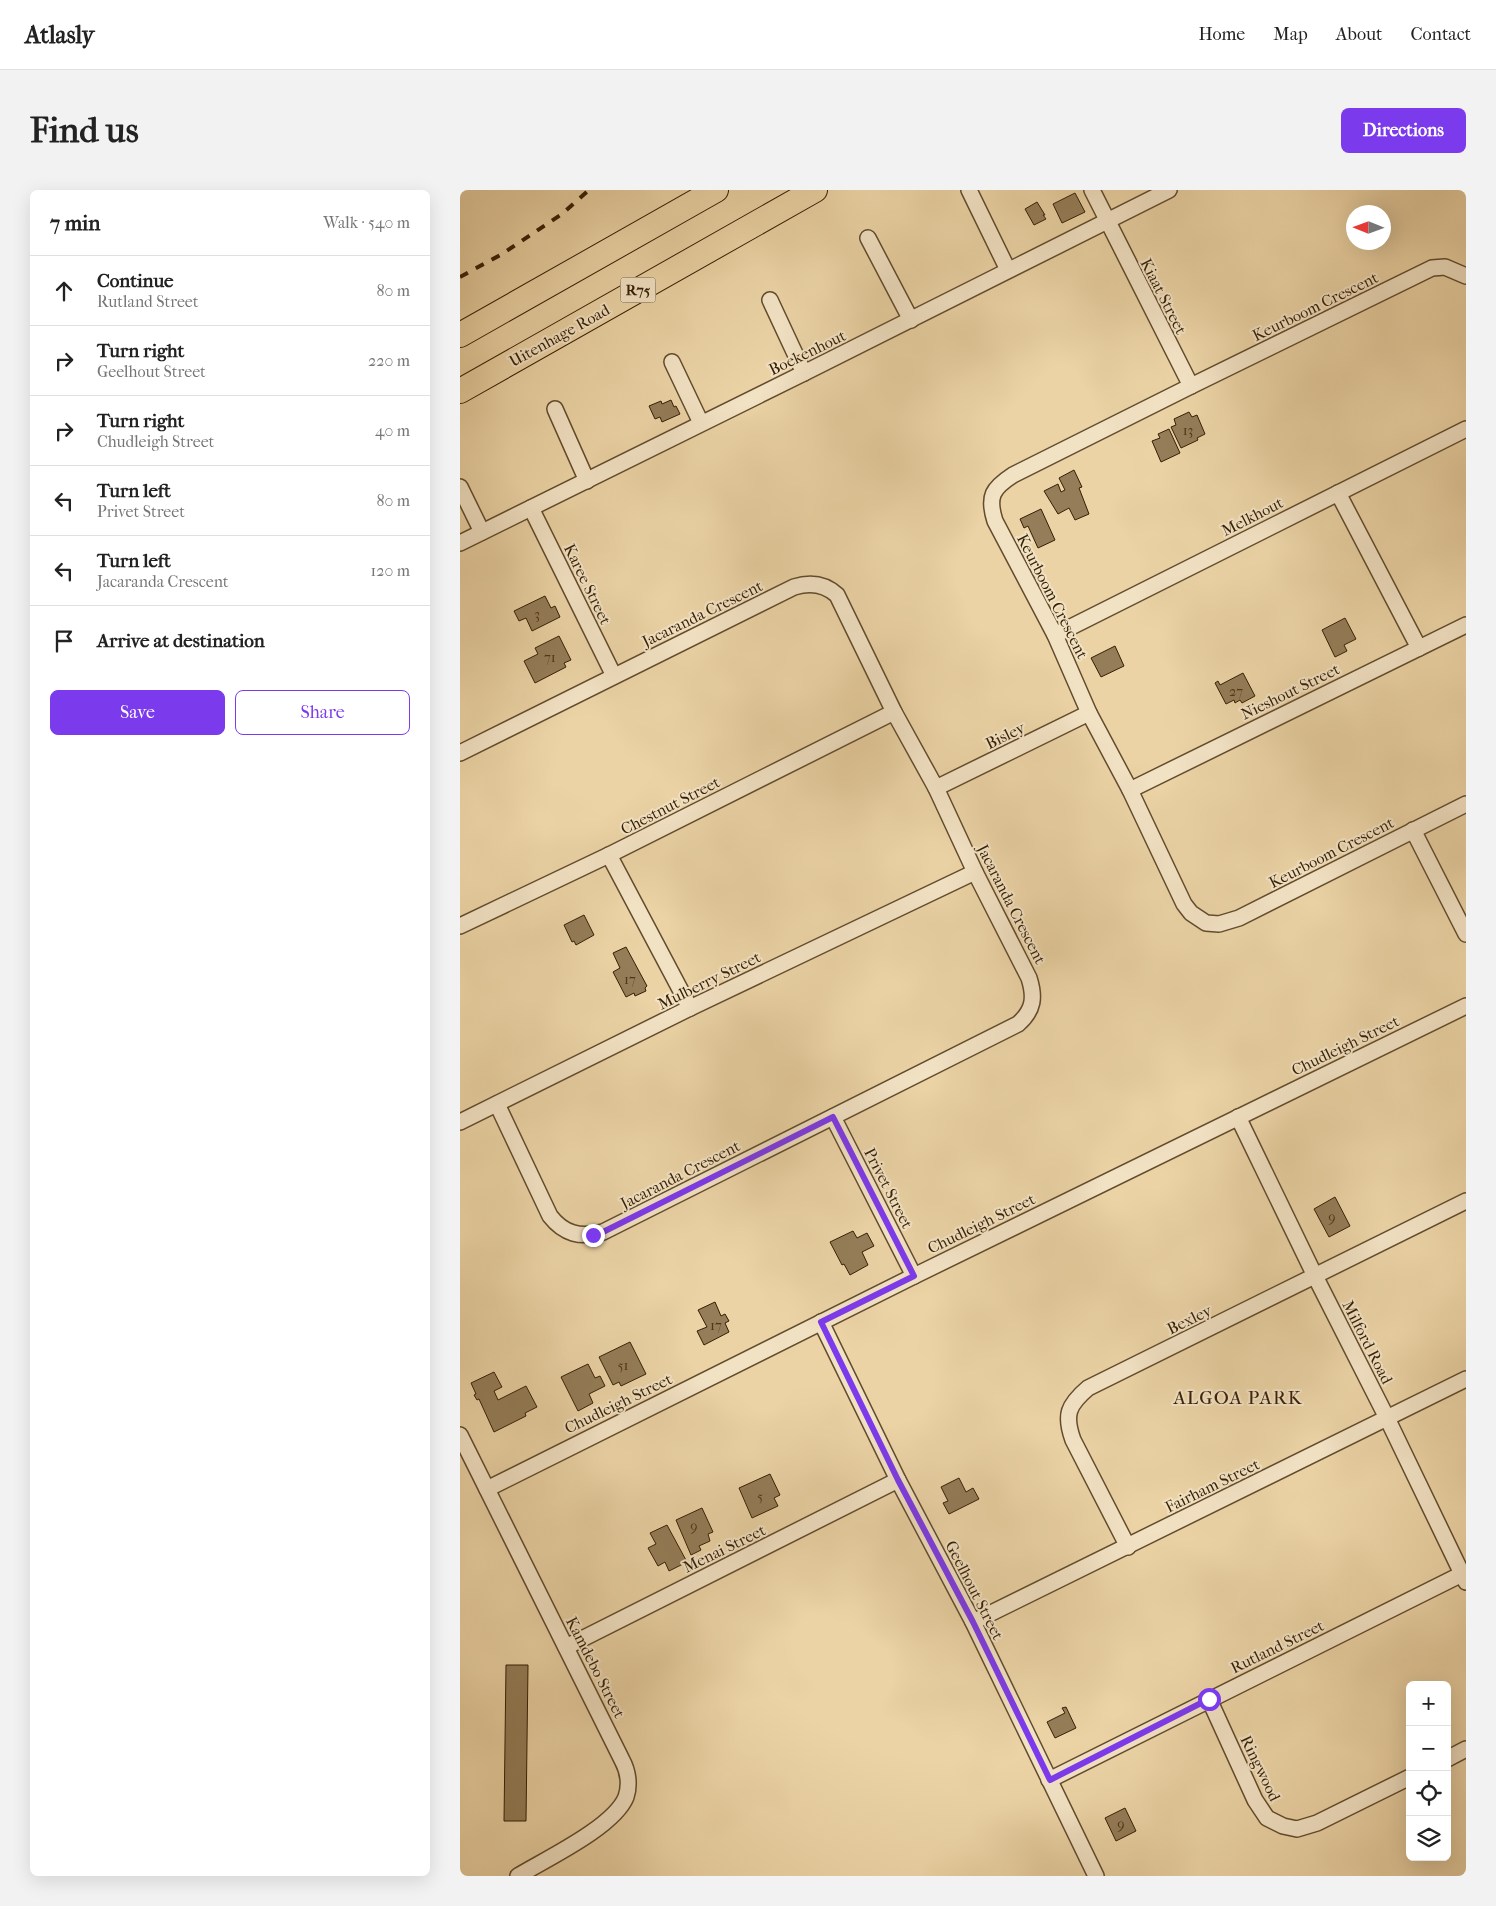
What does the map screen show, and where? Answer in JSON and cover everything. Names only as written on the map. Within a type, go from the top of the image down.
[{"type":"main road","points":[[460,335],[716,190]]},
{"type":"main road","name":"Uitenhage Road","points":[[460,391],[815,190]]},
{"type":"street","points":[[969,190],[1008,270]]},
{"type":"street","name":"Kiaat Street","points":[[1092,190],[1191,386]]},
{"type":"street","name":"Boekenhout","points":[[460,543],[804,374],[1169,190]]},
{"type":"street","points":[[868,238],[911,320]]},
{"type":"street","name":"Keurboom Crescent","points":[[1466,276],[1445,267],[1432,268],[1013,474],[999,484],[994,490],[992,499],[995,521],[1055,634],[1089,713],[1130,790],[1184,904],[1199,919],[1213,925],[1240,918],[1466,804]]},
{"type":"street","points":[[770,300],[804,374]]},
{"type":"street","points":[[672,362],[701,423]]},
{"type":"street","points":[[555,409],[587,481]]},
{"type":"street","name":"Melkhout","points":[[1055,634],[1466,429]]},
{"type":"street","points":[[460,487],[482,532]]},
{"type":"street","points":[[1338,493],[1419,648]]},
{"type":"street","name":"Karee Street","points":[[531,508],[614,676]]},
{"type":"street","name":"Jacaranda Crescent","points":[[460,753],[794,587],[804,584],[829,588],[837,595],[894,712],[936,788],[975,872],[1029,978],[1034,996],[1027,1016],[1018,1024],[603,1232],[583,1235],[566,1231],[550,1216],[497,1104]]},
{"type":"street","name":"Nieshout Street","points":[[1130,790],[1466,625]]},
{"type":"street","name":"Chestnut Street","points":[[460,926],[610,855],[894,712]]},
{"type":"street","name":"Bisley","points":[[936,788],[1089,713]]},
{"type":"street","points":[[1413,830],[1466,934]]},
{"type":"street","points":[[610,855],[690,1008]]},
{"type":"street","name":"Mulberry Street","points":[[460,1122],[690,1008],[975,872]]},
{"type":"street","name":"Chudleigh Street","points":[[486,1488],[1466,1006]]},
{"type":"street","name":"Privet Street","points":[[833,1117],[914,1276]]},
{"type":"street","name":"Milford Road","points":[[1238,1117],[1465,1576]]},
{"type":"street","name":"Bexley","points":[[1128,1547],[1073,1440],[1068,1426],[1068,1416],[1077,1397],[1088,1388],[1466,1201]]},
{"type":"street","name":"Geelhout Street","points":[[821,1322],[898,1480],[973,1622],[1096,1876]]},
{"type":"street","name":"Fairham Street","points":[[973,1622],[1466,1379]]},
{"type":"street","name":"Kamdebo Street","points":[[460,1435],[626,1767],[628,1786],[626,1797],[620,1806],[598,1828],[518,1876]]},
{"type":"street","name":"Menai Street","points":[[566,1647],[898,1480]]},
{"type":"street","name":"Rutland Street","points":[[1050,1780],[1209,1699],[1465,1576]]},
{"type":"street","name":"Ringwood","points":[[1209,1699],[1254,1800],[1267,1818],[1282,1826],[1296,1829],[1317,1823],[1406,1779]]},
{"type":"street","points":[[1451,1757],[1466,1749]]},
{"type":"building","points":[[1075,193],[1085,212],[1062,223],[1053,204]]},
{"type":"building","points":[[1037,202],[1046,219],[1034,225],[1025,209]]},
{"type":"building","points":[[671,400],[680,414],[662,422],[660,417],[655,419],[649,406],[661,401],[662,404]]},
{"type":"building","points":[[1189,412],[1192,417],[1197,415],[1205,434],[1197,438],[1198,440],[1181,448],[1171,427],[1176,425],[1174,419]]},
{"type":"building","points":[[1169,429],[1180,453],[1161,462],[1152,441],[1160,438],[1158,434]]},
{"type":"building","points":[[1074,470],[1082,487],[1079,488],[1089,514],[1075,520],[1069,508],[1058,514],[1044,491],[1058,484],[1061,492],[1065,490],[1059,478]]},
{"type":"building","points":[[1041,509],[1055,540],[1038,548],[1028,526],[1024,528],[1020,519]]},
{"type":"building","points":[[545,596],[551,608],[555,606],[560,617],[532,631],[526,618],[519,621],[514,611]]},
{"type":"building","points":[[1345,618],[1356,639],[1344,645],[1347,651],[1335,657],[1322,630]]},
{"type":"building","points":[[559,636],[571,660],[564,663],[566,667],[535,683],[524,661],[538,654],[535,648]]},
{"type":"building","points":[[1115,646],[1124,666],[1101,677],[1091,658]]},
{"type":"building","points":[[1243,673],[1255,696],[1242,703],[1240,700],[1235,703],[1234,700],[1226,704],[1215,683],[1218,681],[1220,685]]},
{"type":"building","points":[[584,915],[594,935],[576,945],[574,941],[572,942],[564,925]]},
{"type":"building","points":[[626,947],[647,986],[645,988],[646,991],[635,996],[634,993],[626,997],[613,972],[620,968],[613,953]]},
{"type":"building","points":[[1335,1197],[1350,1226],[1329,1237],[1314,1209]]},
{"type":"building","points":[[853,1231],[857,1238],[867,1233],[874,1246],[862,1252],[868,1265],[850,1275],[844,1264],[842,1265],[830,1242]]},
{"type":"building","points":[[715,1302],[721,1316],[725,1314],[729,1321],[725,1323],[729,1332],[704,1345],[697,1331],[707,1327],[698,1310]]},
{"type":"building","points":[[630,1342],[646,1374],[621,1386],[619,1382],[613,1385],[599,1357]]},
{"type":"building","points":[[588,1364],[595,1378],[600,1376],[605,1386],[589,1394],[593,1403],[578,1411],[561,1377]]},
{"type":"building","points":[[494,1372],[502,1387],[494,1391],[498,1400],[526,1386],[537,1407],[525,1413],[526,1416],[494,1432],[479,1399],[477,1400],[474,1395],[476,1394],[471,1383]]},
{"type":"building","points":[[770,1474],[780,1495],[774,1498],[778,1506],[752,1518],[739,1488]]},
{"type":"building","points":[[959,1478],[966,1492],[973,1488],[979,1499],[949,1514],[943,1503],[948,1501],[941,1487]]},
{"type":"building","points":[[702,1508],[713,1532],[708,1534],[710,1541],[699,1546],[701,1550],[691,1555],[676,1520]]},
{"type":"building","points":[[667,1525],[687,1562],[669,1571],[665,1562],[658,1566],[648,1548],[656,1544],[650,1533]]},
{"type":"building","points":[[506,1665],[528,1665],[526,1821],[504,1821]]},
{"type":"building","points":[[1066,1707],[1076,1728],[1055,1738],[1047,1722],[1065,1713],[1062,1708]]},
{"type":"building","points":[[1125,1808],[1136,1831],[1116,1841],[1105,1818]]},
{"type":"railway","points":[[460,277],[502,254],[562,214],[589,190]]},
{"type":"district","name":"ALGOA PARK","points":[[1238,1397]]},
{"type":"route","points":[[593,1235],[603,1232],[833,1117],[914,1276],[821,1322],[898,1480],[973,1622],[1050,1780],[1209,1699]]}]
